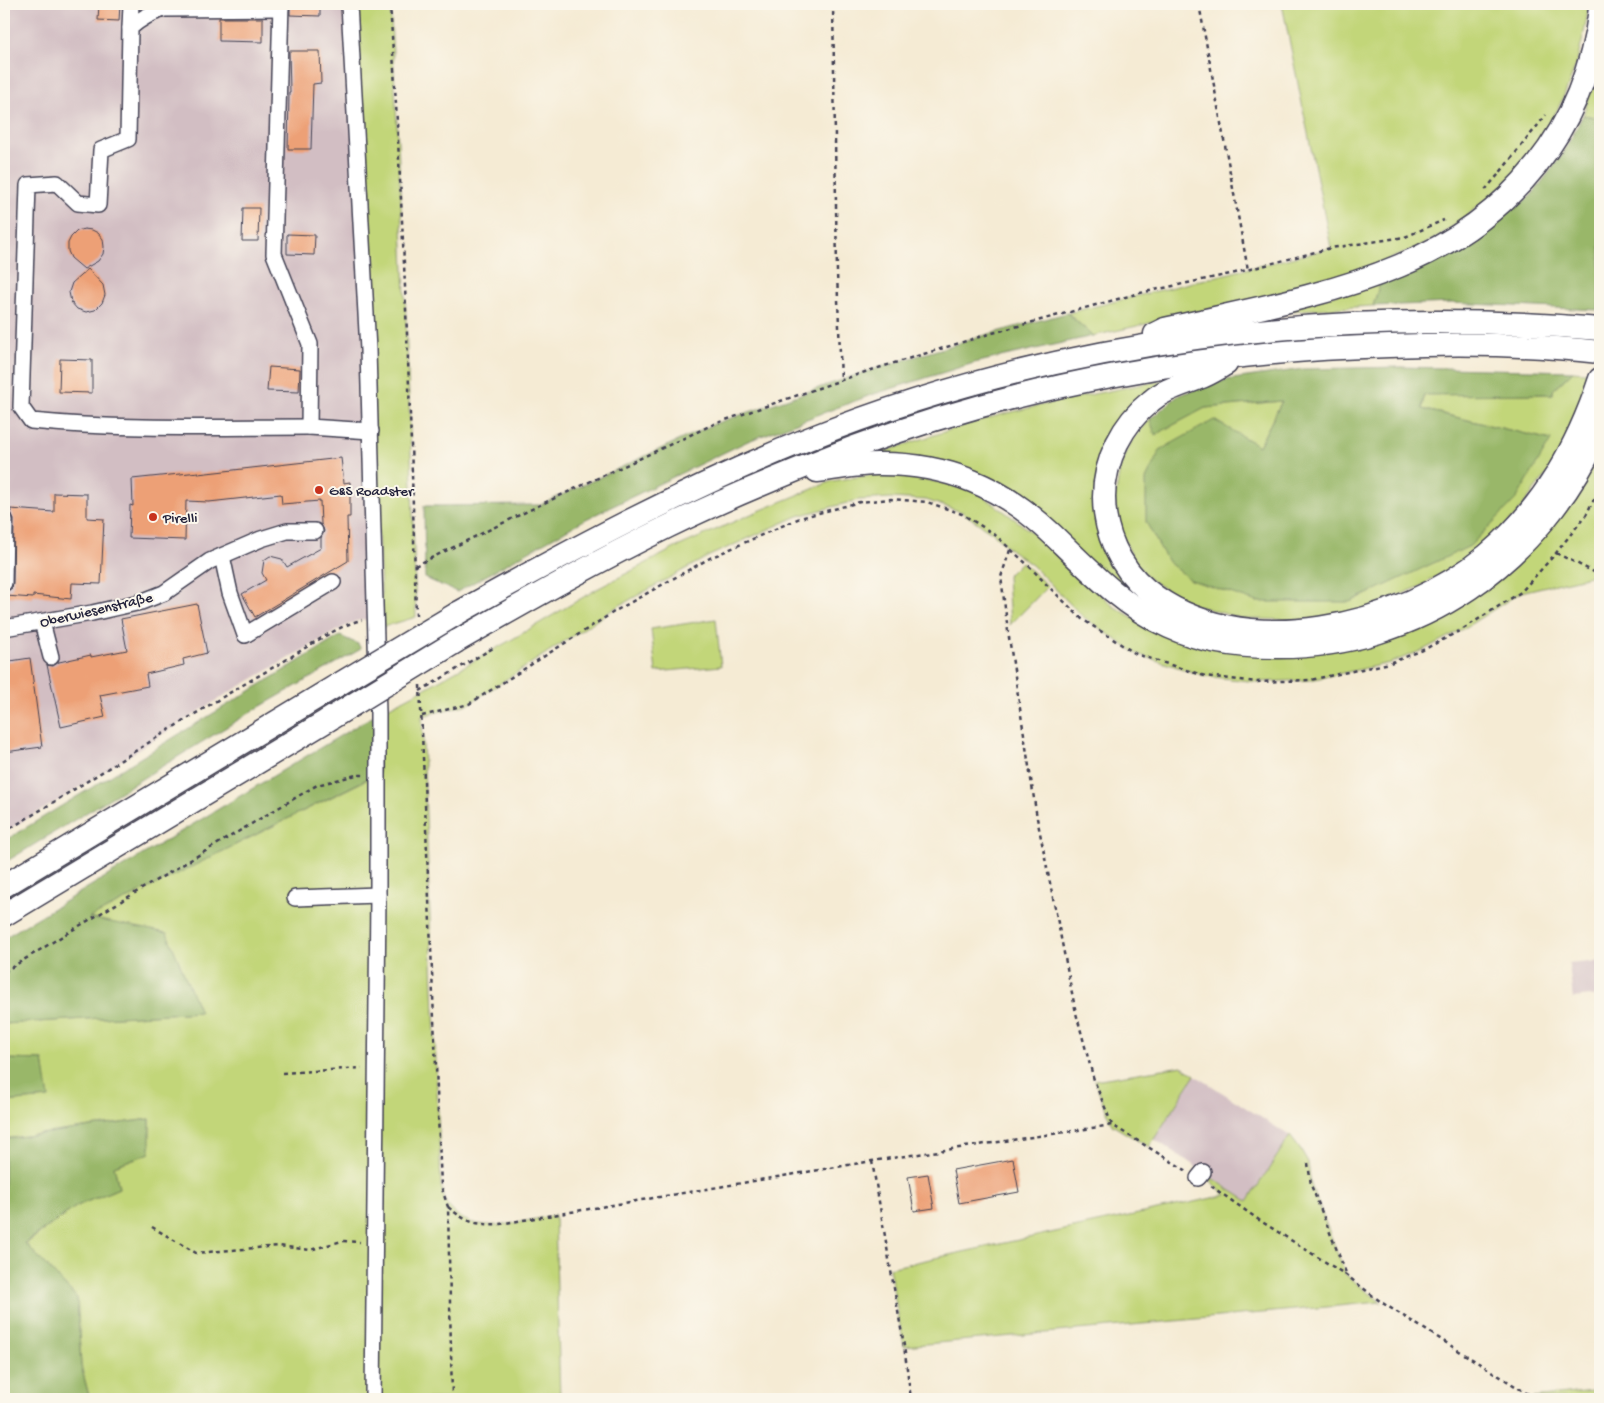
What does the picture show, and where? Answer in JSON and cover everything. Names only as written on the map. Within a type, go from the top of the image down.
[{"type":"highway","points":[[1115,351],[1166,329],[1303,296],[1398,267],[1447,243],[1473,226],[1513,192],[1534,169],[1566,120],[1579,94],[1589,64],[1598,28],[1600,9]]},
{"type":"highway","points":[[4,886],[458,613],[588,541],[689,490],[810,438],[899,407],[986,380],[1115,351],[1227,334],[1331,324],[1443,321],[1560,325],[1600,329]]},
{"type":"highway","points":[[4,916],[457,641],[538,595],[668,527],[781,476],[855,447],[933,421],[1022,396],[1131,373],[1243,356],[1301,350],[1429,344],[1555,347],[1600,352]]},
{"type":"highway","points":[[1243,356],[1200,378],[1163,393],[1150,401],[1126,427],[1118,441],[1104,485],[1106,522],[1115,548],[1133,576],[1143,586],[1171,607],[1188,615],[1208,622],[1249,629],[1314,628],[1357,620],[1416,599],[1467,571],[1520,524],[1543,496],[1580,433],[1600,379]]},
{"type":"highway","points":[[781,476],[876,464],[930,468],[974,481],[996,491],[1024,510],[1052,534],[1096,578],[1118,596],[1148,616],[1171,628],[1211,641],[1240,646],[1289,648],[1341,642],[1381,631],[1427,613],[1472,588],[1507,560],[1543,524],[1576,478],[1600,431]]},
{"type":"street","points":[[131,4],[128,139],[101,150],[98,205],[78,203],[58,183],[28,185],[21,407],[31,421],[65,424],[161,428],[309,427],[371,430]]},
{"type":"street","points":[[349,4],[371,430],[379,774],[373,1399]]},
{"type":"street","points":[[130,28],[139,19],[164,9],[281,6],[274,254],[310,344],[309,427]]},
{"type":"street","points":[[4,583],[5,520]]},
{"type":"street","name":"Oberwiesenstraße","points":[[4,628],[141,602],[164,593],[210,561],[261,539],[287,531],[315,531]]},
{"type":"street","points":[[222,556],[230,593],[245,635],[333,582]]},
{"type":"street","points":[[42,622],[51,657]]},
{"type":"street","points":[[295,898],[378,895]]},
{"type":"path","points":[[390,4],[398,130],[415,566],[714,424],[865,372],[989,334],[1140,293],[1248,270],[1341,246],[1405,237],[1445,220]]},
{"type":"path","points":[[833,4],[837,272],[841,381]]},
{"type":"path","points":[[1199,4],[1248,270]]},
{"type":"path","points":[[1482,192],[1498,176],[1547,114]]},
{"type":"path","points":[[1600,487],[1586,516],[1556,553],[1600,575]]},
{"type":"path","points":[[452,1399],[448,1207],[441,1186],[422,716],[469,704],[617,610],[701,562],[800,518],[860,502],[891,499],[927,502],[962,514],[994,534],[1048,586]]},
{"type":"path","points":[[1010,550],[1001,577],[1037,818],[1076,1013],[1094,1080],[1112,1125]]},
{"type":"path","points":[[4,832],[59,800],[245,683],[356,621],[376,618]]},
{"type":"path","points":[[420,691],[493,648]]},
{"type":"path","points":[[4,972],[317,785],[356,775],[379,774]]},
{"type":"path","points":[[282,1073],[376,1069]]},
{"type":"path","points":[[448,1207],[463,1219],[480,1225],[500,1224],[872,1162],[1112,1125],[1201,1175],[1260,1220],[1346,1275],[1381,1302],[1536,1399]]},
{"type":"path","points":[[872,1162],[912,1399]]},
{"type":"path","points":[[1308,1163],[1311,1185],[1346,1275]]},
{"type":"path","points":[[152,1227],[196,1253],[278,1246],[310,1250],[342,1241],[374,1243]]},
{"type":"shaded area","points":[[4,4],[349,4],[376,618],[356,621],[338,630],[228,693],[59,800],[4,832]]},
{"type":"shaded area","points":[[1600,961],[1600,995],[1573,998],[1569,964]]},
{"type":"shaded area","points":[[1195,1075],[1290,1136],[1248,1201],[1154,1139]]},
{"type":"green space","points":[[350,4],[390,4],[399,157],[416,617],[383,627]]},
{"type":"green space","points":[[1282,4],[1589,4],[1585,29],[1572,76],[1552,120],[1539,141],[1525,161],[1505,183],[1448,230],[1400,255],[1351,273],[1276,293],[1093,336],[1068,313],[1331,248]]},
{"type":"green space","points":[[1600,64],[1600,118],[1583,115]]},
{"type":"green space","points":[[1583,115],[1600,118],[1600,289],[1598,310],[1451,303],[1373,306],[1380,283],[1483,231],[1531,196],[1563,154]]},
{"type":"green space","points":[[1380,283],[1373,306],[1269,312]]},
{"type":"green space","points":[[1067,313],[1093,336],[974,363],[871,395],[748,441],[586,519],[457,592],[425,578],[424,506],[540,505],[714,424],[865,372],[989,334]]},
{"type":"green space","points":[[1402,367],[1573,371],[1553,390],[1553,394],[1424,395],[1422,409],[1551,440],[1517,498],[1470,546],[1350,602],[1257,602],[1191,580],[1168,562],[1146,522],[1146,479],[1160,450],[1214,420],[1259,446],[1282,401],[1205,408],[1155,435],[1150,419],[1179,395],[1226,380],[1303,369]]},
{"type":"green space","points":[[1573,371],[1595,373],[1562,454],[1515,516],[1471,556],[1419,587],[1363,610],[1308,620],[1243,619],[1184,602],[1148,578],[1135,562],[1118,527],[1115,499],[1120,468],[1131,442],[1150,419],[1156,434],[1205,408],[1282,401],[1259,446],[1160,450],[1551,440],[1422,409],[1424,394],[1553,394],[1553,390]]},
{"type":"green space","points":[[1164,380],[1165,384],[1152,392],[1131,411],[1114,434],[1108,447],[1099,475],[1097,489],[1098,517],[1101,530],[1105,543],[1118,568],[1151,602],[1168,613],[1202,626],[1238,634],[1275,636],[1313,634],[1350,627],[1387,616],[1421,602],[1453,585],[1502,548],[1543,503],[1575,452],[1589,425],[1600,396],[1600,407],[1597,419],[1573,468],[1541,515],[1501,556],[1462,585],[1419,609],[1372,627],[1324,638],[1274,642],[1225,637],[1178,624],[1134,600],[1121,590],[1095,568],[1035,510],[1001,487],[983,477],[944,463],[924,459],[883,456],[882,452],[996,416]]},
{"type":"green space","points":[[1600,444],[1600,575],[1521,592],[1463,629],[1423,650],[1390,663],[1310,680],[1257,682],[1205,676],[1137,654],[1082,616],[1032,565],[1011,550],[994,534],[962,512],[926,500],[891,498],[858,500],[798,516],[709,556],[615,608],[469,704],[422,716],[441,1186],[447,1205],[459,1216],[471,1222],[484,1225],[499,1225],[555,1215],[560,1399],[80,1399],[89,1396],[81,1366],[77,1298],[25,1244],[77,1206],[119,1188],[114,1166],[149,1153],[150,1119],[4,1139],[4,1102],[48,1098],[43,1060],[4,1059],[4,1024],[199,1012],[88,918],[378,774],[378,713],[511,640],[597,589],[675,548],[832,481],[870,475],[901,475],[973,489],[1020,523],[1069,564],[1113,606],[1167,637],[1409,628]]},
{"type":"green space","points":[[1021,562],[1048,586],[1010,625],[1007,576]]},
{"type":"green space","points":[[716,619],[721,666],[656,672],[651,629]]},
{"type":"green space","points":[[340,636],[358,644],[361,649],[256,709],[4,863],[4,841]]},
{"type":"green space","points":[[378,713],[379,773],[89,918],[167,933],[200,1012],[4,1024],[4,938]]},
{"type":"green space","points":[[4,1059],[43,1060],[49,1098],[4,1102]]},
{"type":"green space","points":[[1182,1066],[1195,1075],[1149,1147],[1112,1125],[1094,1080]]},
{"type":"green space","points":[[150,1119],[150,1153],[114,1166],[119,1188],[77,1206],[25,1243],[77,1298],[81,1366],[89,1396],[80,1399],[4,1399],[4,1139]]},
{"type":"green space","points":[[1290,1136],[1308,1163],[1311,1185],[1346,1275],[1381,1302],[904,1346],[889,1268],[1226,1195],[1215,1186],[1207,1175],[1248,1201]]},
{"type":"green space","points":[[1600,1390],[1600,1399],[1533,1398]]},
{"type":"building","points":[[99,4],[120,4],[119,21],[98,20]]},
{"type":"building","points":[[290,4],[320,4],[320,16],[290,15]]},
{"type":"building","points":[[219,18],[263,18],[263,42],[219,41]]},
{"type":"building","points":[[289,51],[320,51],[321,83],[313,84],[311,149],[288,149]]},
{"type":"building","points":[[243,208],[259,208],[258,241],[242,241]]},
{"type":"building","points":[[84,229],[98,233],[103,239],[104,247],[103,254],[98,261],[84,269],[71,258],[68,251],[68,243],[77,231]]},
{"type":"building","points":[[287,234],[315,235],[314,255],[287,254]]},
{"type":"building","points":[[88,269],[103,285],[105,295],[102,303],[95,310],[86,312],[77,309],[71,302],[69,292],[72,283]]},
{"type":"building","points":[[60,359],[92,360],[92,393],[59,392]]},
{"type":"building","points":[[269,367],[300,369],[299,392],[267,391]]},
{"type":"building","points":[[341,458],[344,483],[350,482],[350,517],[347,517],[348,561],[255,617],[242,594],[266,580],[262,573],[264,560],[270,556],[282,559],[287,567],[321,548],[321,538],[324,531],[321,524],[320,501],[282,504],[281,494],[209,502],[186,501],[185,540],[129,538],[130,505],[133,506],[132,479],[199,472],[198,474]]},
{"type":"building","points":[[54,493],[87,494],[87,518],[104,519],[101,584],[72,583],[71,599],[33,595],[33,598],[6,596],[6,592],[12,588],[13,583],[14,520],[10,509],[54,512]]},
{"type":"building","points":[[197,604],[207,653],[183,659],[184,665],[146,674],[148,686],[100,695],[105,717],[61,727],[47,665],[53,666],[59,662],[91,655],[91,657],[127,650],[121,619]]},
{"type":"building","points":[[30,658],[42,747],[5,752],[4,662]]},
{"type":"building","points":[[1013,1159],[1019,1192],[959,1203],[953,1170]]},
{"type":"building","points":[[928,1174],[934,1208],[914,1211],[908,1177]]},
{"type":"place","name":"G&S Roadster","points":[[319,490]]},
{"type":"place","name":"Pirelli","points":[[153,517]]}]
